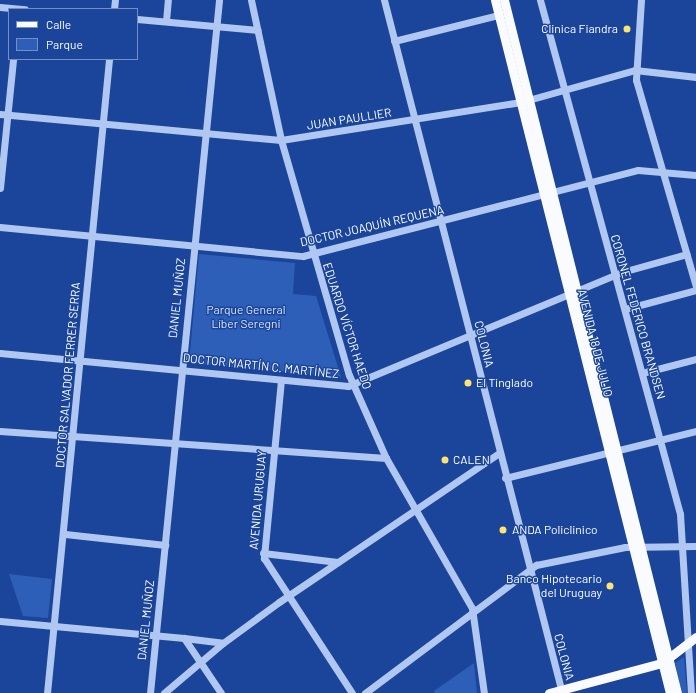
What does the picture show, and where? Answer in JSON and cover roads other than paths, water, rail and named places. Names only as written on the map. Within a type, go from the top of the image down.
[{"type":"main road","name":"AVENIDA 18 DE JULIO","points":[[495,0],[498,15],[525,101]]},
{"type":"main road","name":"AVENIDA 18 DE JULIO","points":[[504,0],[525,101],[665,660],[670,693]]},
{"type":"main road","points":[[549,693],[562,691],[665,660],[693,640]]},
{"type":"main road","name":"AVENIDA 18 DE JULIO","points":[[665,660],[677,693]]},
{"type":"street","points":[[166,21],[168,0]]},
{"type":"street","name":"DANIEL MUÑOZ","points":[[150,693],[218,0]]},
{"type":"street","name":"EDUARDO VÍCTOR HAEDO","points":[[251,0],[281,140],[312,254],[353,384],[386,458],[474,614]]},
{"type":"street","name":"COLONIA","points":[[384,0],[471,336],[505,478],[562,691]]},
{"type":"street","name":"CORONEL FEDERICO BRANDSEN","points":[[540,0],[680,514],[693,640]]},
{"type":"street","points":[[641,0],[635,70],[666,172],[696,286]]},
{"type":"street","points":[[0,7],[10,8]]},
{"type":"street","points":[[394,41],[498,15]]},
{"type":"street","points":[[138,18],[257,30]]},
{"type":"street","points":[[0,188],[4,114],[13,60]]},
{"type":"street","name":"DOCTOR SALVADOR FERRER SERRA","points":[[47,693],[65,534],[109,60]]},
{"type":"street","name":"JUAN PAULLIER","points":[[4,114],[281,140],[416,120],[525,101],[635,70],[696,77]]},
{"type":"street","name":"DOCTOR JOAQUÍN REQUENA","points":[[0,227],[194,246],[312,254],[590,185],[638,170],[696,175]]},
{"type":"street","name":"DOCTOR MARTÍN C. MARTÍNEZ","points":[[0,352],[281,380],[353,384],[615,276],[688,254]]},
{"type":"street","points":[[625,309],[696,290]]},
{"type":"street","points":[[642,373],[696,359]]},
{"type":"street","name":"AVENIDA URUGUAY","points":[[281,380],[263,553],[287,597],[352,693]]},
{"type":"street","points":[[0,431],[386,458]]},
{"type":"street","points":[[505,478],[696,431]]},
{"type":"street","points":[[164,693],[223,643],[287,597],[415,509],[423,507],[499,453]]},
{"type":"street","points":[[65,534],[165,545]]},
{"type":"street","points":[[365,693],[474,614],[539,564],[637,548],[696,546]]},
{"type":"street","points":[[263,553],[337,562]]},
{"type":"street","points":[[474,614],[484,693]]},
{"type":"street","points":[[0,621],[155,635],[223,643]]},
{"type":"street","points":[[184,638],[220,693]]},
{"type":"street","points":[[691,693],[693,683],[693,640]]},
{"type":"place","name":"Clinica Fiandra","points":[[627,29]]},
{"type":"place","name":"El Tinglado","points":[[468,383]]},
{"type":"place","name":"CALEN","points":[[445,460]]},
{"type":"place","name":"ANDA Policlinico","points":[[503,530]]},
{"type":"place","name":"Banco Hipotecario del Uruguay","points":[[610,586]]},
{"type":"park label","name":"Parque General Líber Seregni","points":[[246,317]]}]
